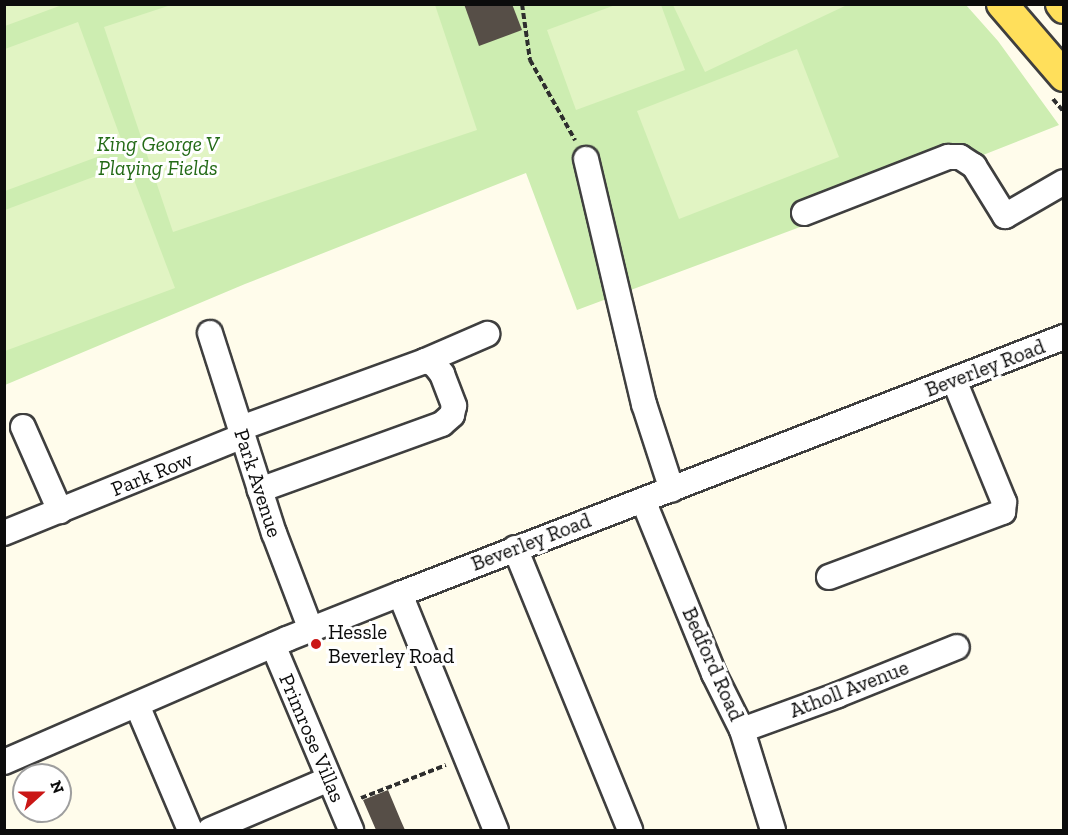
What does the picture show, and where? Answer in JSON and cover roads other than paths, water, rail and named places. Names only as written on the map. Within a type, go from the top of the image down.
[{"type":"main road","points":[[1002,4],[1064,76]]},
{"type":"street","points":[[804,213],[948,158],[960,158],[974,166],[1005,216],[1064,182]]},
{"type":"street","points":[[586,159],[644,404],[672,490]]},
{"type":"street","name":"Park Avenue","points":[[210,333],[260,490],[311,630]]},
{"type":"street","name":"Park Row","points":[[7,532],[242,432],[425,361],[487,334]]},
{"type":"street","name":"Beverley Road","points":[[4,762],[273,645],[400,594],[1064,337]]},
{"type":"street","points":[[260,490],[442,424],[452,415],[454,406],[442,374],[434,364],[425,361]]},
{"type":"street","points":[[829,577],[1004,512],[1004,502],[954,380]]},
{"type":"street","points":[[22,427],[60,511]]},
{"type":"street","name":"Bedford Road","points":[[643,500],[714,674],[742,730],[773,831]]},
{"type":"street","points":[[515,548],[630,831]]},
{"type":"street","points":[[400,594],[496,831]]},
{"type":"street","name":"Primrose Villas","points":[[273,645],[351,831]]},
{"type":"street","name":"Atholl Avenue","points":[[742,730],[838,695],[957,647]]},
{"type":"street","points":[[137,705],[190,831]]},
{"type":"street","points":[[210,831],[329,779]]},
{"type":"place","name":"Hessle Beverley Road","points":[[316,644]]},
{"type":"park label","name":"King George V Playing Fields","points":[[158,156]]}]
